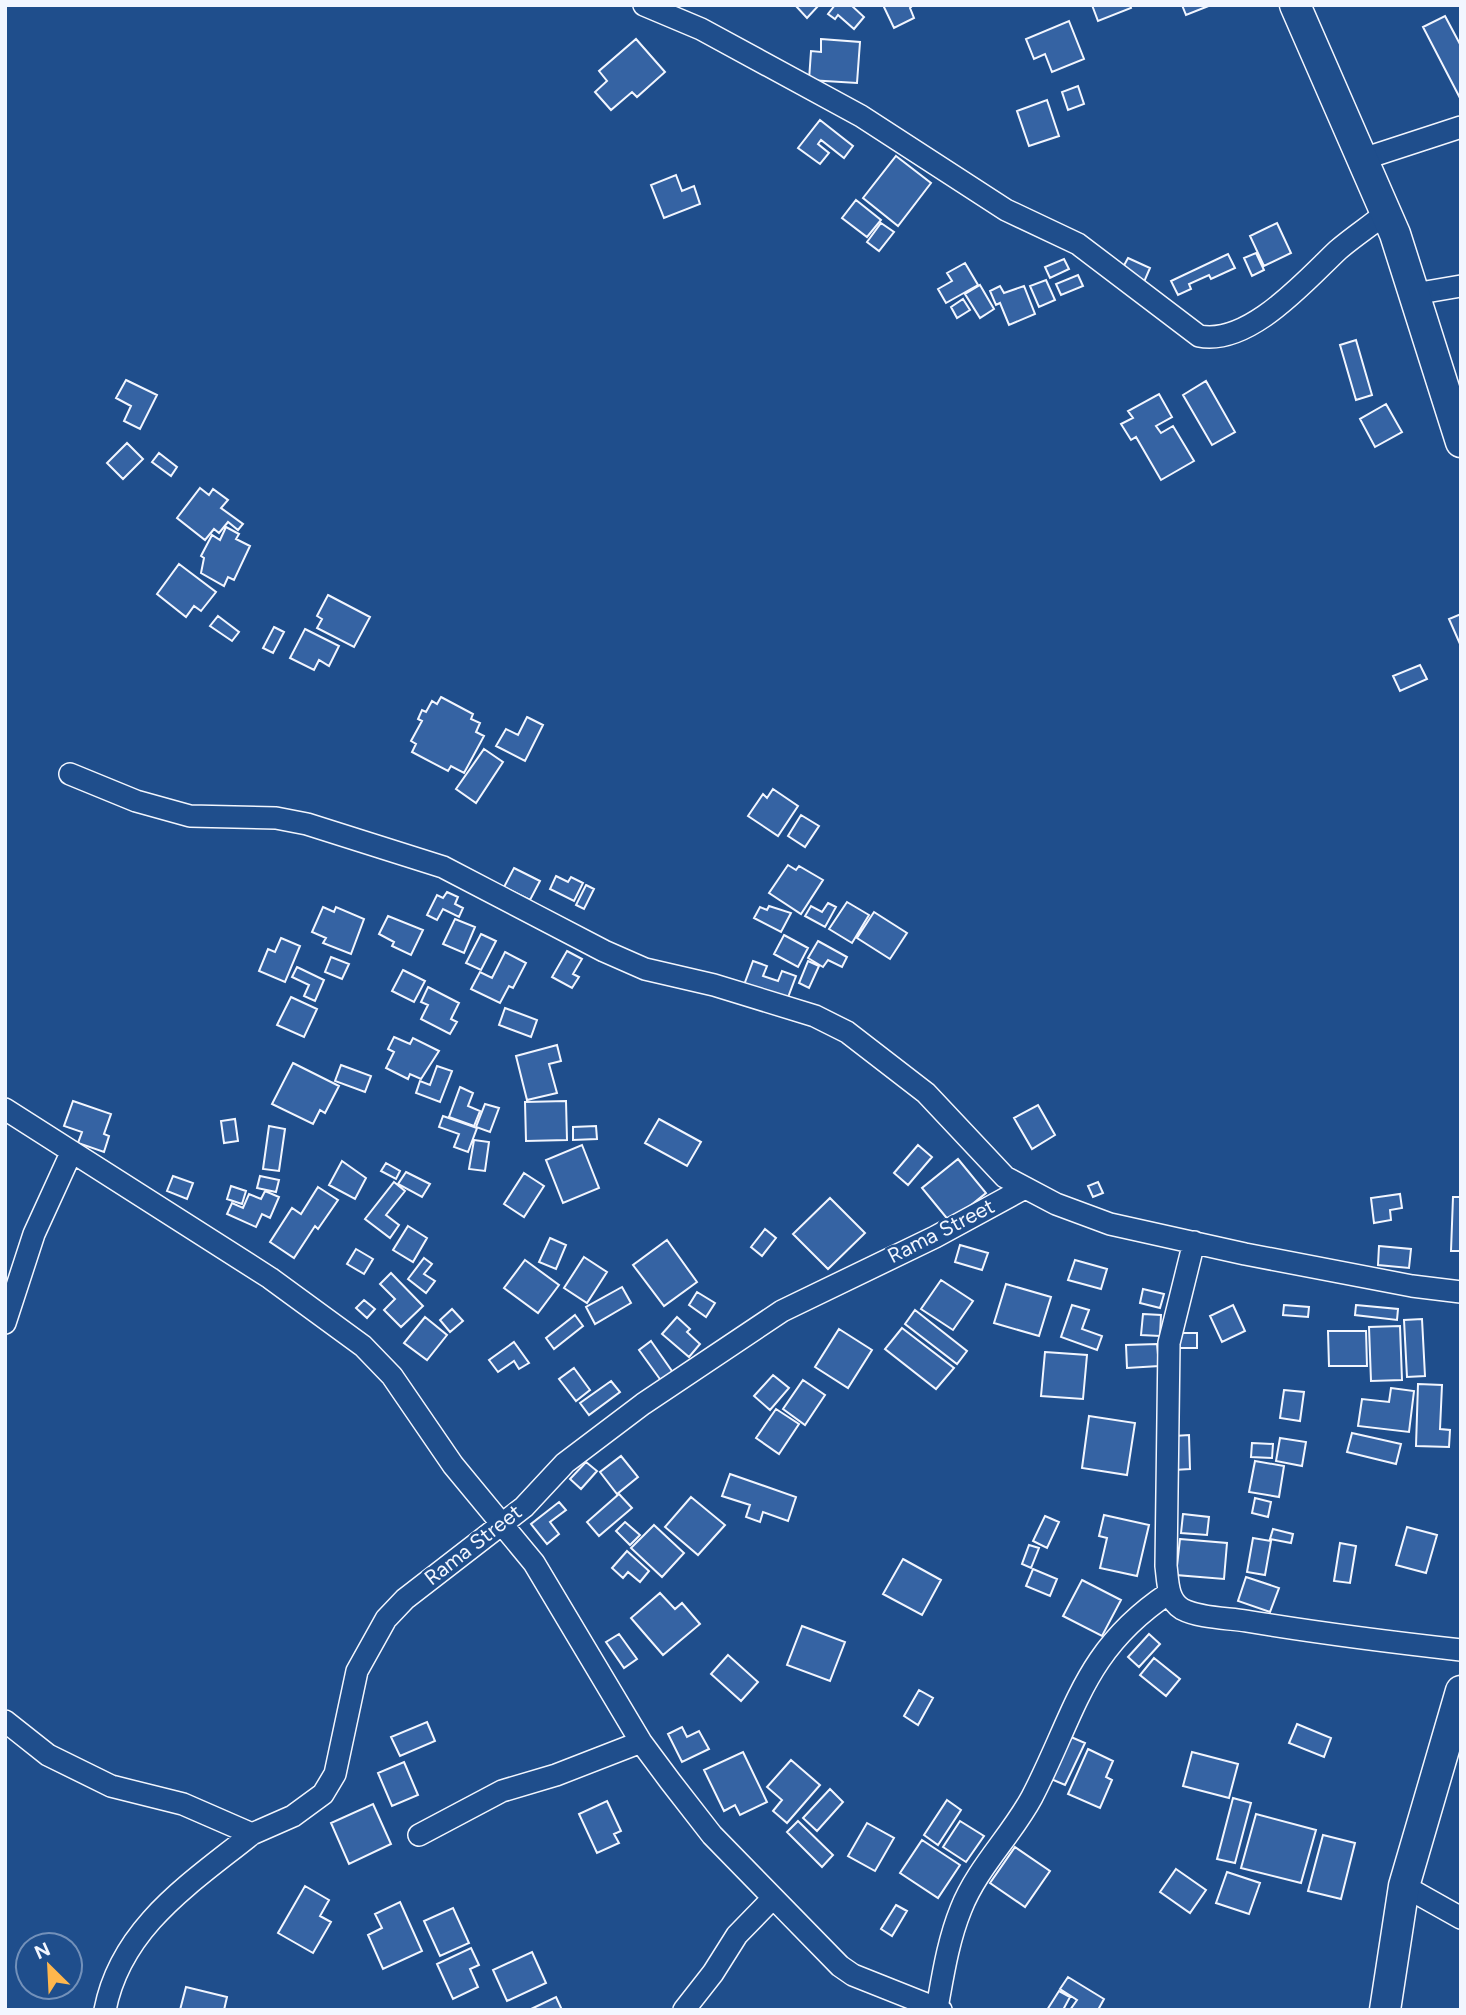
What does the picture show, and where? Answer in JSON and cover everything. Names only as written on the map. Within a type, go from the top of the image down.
[{"type":"main road","points":[[1295,5],[1386,213],[1461,442]]},
{"type":"main road","points":[[1385,2010],[1404,1886],[1461,1691]]},
{"type":"street","points":[[644,5],[701,29],[861,116],[1006,210],[1078,244],[1104,261],[1199,336],[1221,337],[1284,303],[1340,249],[1386,213]]},
{"type":"street","points":[[1363,159],[1461,127]]},
{"type":"street","points":[[1414,294],[1461,286]]},
{"type":"street","points":[[70,774],[136,801],[190,816],[276,818],[307,824],[443,867],[604,951],[646,969],[714,985],[815,1016],[848,1032],[926,1093],[1005,1177],[1023,1189],[1110,1224],[1412,1286],[1461,1292]]},
{"type":"street","points":[[5,1109],[270,1278],[363,1346],[392,1376],[453,1465],[534,1563],[641,1742],[712,1835],[772,1899],[840,1966],[853,1975],[939,2009],[946,1958],[961,1909],[1033,1795],[1075,1698],[1115,1638],[1136,1615],[1169,1593]]},
{"type":"street","points":[[5,1323],[34,1234],[71,1153]]},
{"type":"street","name":"Rama Street","points":[[105,2010],[111,1980],[154,1914],[252,1834],[293,1816],[323,1794],[335,1774],[357,1671],[386,1619],[405,1599],[524,1507],[565,1463],[643,1404],[782,1311],[935,1237],[1023,1189]]},
{"type":"street","points":[[1194,1241],[1169,1343],[1165,1495],[1169,1593],[1184,1610],[1212,1616],[1338,1636],[1461,1650]]},
{"type":"street","points":[[5,1721],[48,1755],[111,1786],[183,1804],[252,1834]]},
{"type":"street","points":[[419,1835],[502,1791],[556,1775],[641,1742]]},
{"type":"street","points":[[1404,1886],[1461,1918]]},
{"type":"street","points":[[684,2010],[713,1973],[737,1935],[772,1899]]},
{"type":"building","points":[[795,5],[819,5],[807,18]]},
{"type":"building","points":[[835,5],[851,5],[864,17],[854,29],[838,15],[835,19],[828,14]]},
{"type":"building","points":[[883,5],[913,5],[910,8],[914,18],[894,28]]},
{"type":"building","points":[[1092,5],[1130,5],[1131,8],[1098,21]]},
{"type":"building","points":[[1182,5],[1211,5],[1186,15]]},
{"type":"building","points":[[1445,16],[1461,46],[1461,100],[1423,27]]},
{"type":"building","points":[[1069,21],[1084,59],[1052,72],[1045,54],[1034,59],[1026,39]]},
{"type":"building","points":[[636,39],[665,72],[637,97],[632,92],[611,110],[595,92],[607,81],[599,71]]},
{"type":"building","points":[[821,39],[860,42],[857,83],[809,80],[811,51],[821,52]]},
{"type":"building","points":[[1078,86],[1084,104],[1068,110],[1062,92]]},
{"type":"building","points":[[1047,100],[1059,136],[1029,146],[1017,111]]},
{"type":"building","points":[[820,120],[853,146],[844,158],[821,140],[818,144],[829,153],[820,164],[798,148]]},
{"type":"building","points":[[896,156],[931,183],[898,226],[863,198]]},
{"type":"building","points":[[676,175],[682,191],[694,186],[700,204],[664,218],[651,185]]},
{"type":"building","points":[[856,200],[881,220],[867,237],[842,218]]},
{"type":"building","points":[[881,223],[894,232],[879,251],[867,242]]},
{"type":"building","points":[[1277,223],[1291,253],[1264,266],[1250,236]]},
{"type":"building","points":[[1256,253],[1264,270],[1252,276],[1244,258]]},
{"type":"building","points":[[1228,254],[1235,268],[1211,279],[1209,275],[1189,284],[1191,289],[1178,295],[1171,281]]},
{"type":"building","points":[[1128,258],[1150,268],[1144,282],[1121,271]]},
{"type":"building","points":[[1064,259],[1069,269],[1050,278],[1045,267]]},
{"type":"building","points":[[965,263],[978,285],[946,303],[938,289],[952,281],[947,273]]},
{"type":"building","points":[[1078,275],[1083,286],[1061,295],[1056,284]]},
{"type":"building","points":[[1046,280],[1055,300],[1039,307],[1030,286]]},
{"type":"building","points":[[980,285],[994,309],[980,318],[965,294]]},
{"type":"building","points":[[1000,286],[1004,293],[1024,286],[1035,314],[1009,325],[1000,303],[996,305],[990,291]]},
{"type":"building","points":[[963,299],[970,310],[957,318],[951,307]]},
{"type":"building","points":[[1356,340],[1372,395],[1356,400],[1340,345]]},
{"type":"building","points":[[126,380],[157,395],[140,429],[124,421],[131,406],[116,398]]},
{"type":"building","points":[[1206,381],[1235,432],[1212,445],[1183,395]]},
{"type":"building","points":[[1159,394],[1172,417],[1156,426],[1161,433],[1173,426],[1194,461],[1161,480],[1136,437],[1131,440],[1121,424],[1133,418],[1128,411]]},
{"type":"building","points":[[1386,404],[1402,432],[1375,447],[1360,419]]},
{"type":"building","points":[[127,443],[143,459],[123,479],[107,463]]},
{"type":"building","points":[[159,453],[177,467],[171,476],[152,462]]},
{"type":"building","points":[[200,488],[209,495],[213,489],[228,500],[221,508],[243,524],[238,530],[228,522],[219,533],[214,529],[205,540],[177,518]]},
{"type":"building","points":[[226,527],[239,534],[236,539],[250,546],[234,580],[228,577],[224,586],[201,573],[204,558],[201,556],[212,535],[220,540]]},
{"type":"building","points":[[179,564],[216,592],[201,611],[194,606],[186,617],[157,594]]},
{"type":"building","points":[[328,595],[370,617],[354,647],[317,628],[322,619],[317,616]]},
{"type":"building","points":[[1461,614],[1461,643],[1460,644],[1449,619]]},
{"type":"building","points":[[218,616],[239,632],[232,641],[210,626]]},
{"type":"building","points":[[274,627],[284,632],[273,653],[263,648]]},
{"type":"building","points":[[305,629],[339,646],[329,666],[319,660],[314,670],[290,658]]},
{"type":"building","points":[[1420,665],[1427,679],[1400,691],[1393,676]]},
{"type":"building","points":[[441,697],[473,714],[471,719],[480,723],[476,732],[484,736],[464,773],[451,766],[448,771],[412,752],[416,744],[411,741],[422,721],[418,719],[422,710],[426,712],[432,701],[437,704]]},
{"type":"building","points":[[527,717],[543,725],[525,761],[496,746],[506,729],[518,735]]},
{"type":"building","points":[[484,749],[503,762],[476,803],[456,789]]},
{"type":"building","points":[[773,789],[798,806],[778,836],[748,816],[763,794],[767,798]]},
{"type":"building","points":[[801,815],[819,826],[805,847],[788,836]]},
{"type":"building","points":[[788,865],[796,870],[799,866],[823,880],[801,914],[769,893]]},
{"type":"building","points":[[514,868],[540,881],[530,900],[504,887]]},
{"type":"building","points":[[556,876],[568,882],[571,877],[583,883],[574,901],[550,889]]},
{"type":"building","points":[[586,885],[594,889],[584,909],[576,905]]},
{"type":"building","points":[[447,892],[458,897],[455,904],[463,908],[459,917],[443,909],[437,920],[427,915],[437,895],[443,898]]},
{"type":"building","points":[[847,902],[869,915],[852,943],[829,929]]},
{"type":"building","points":[[828,903],[836,907],[825,927],[805,916],[811,906],[822,912]]},
{"type":"building","points":[[769,906],[791,913],[781,932],[754,918],[760,907],[767,910]]},
{"type":"building","points":[[323,907],[334,912],[336,907],[364,919],[351,954],[323,943],[326,938],[312,932]]},
{"type":"building","points":[[874,912],[907,933],[890,959],[857,938]]},
{"type":"building","points":[[388,916],[423,930],[411,955],[392,946],[394,942],[379,934]]},
{"type":"building","points":[[455,919],[475,927],[464,953],[443,944]]},
{"type":"building","points":[[481,934],[496,941],[481,970],[466,963]]},
{"type":"building","points":[[784,935],[808,948],[798,967],[774,954]]},
{"type":"building","points":[[281,938],[300,946],[285,982],[259,971],[268,949],[275,952]]},
{"type":"building","points":[[818,941],[847,957],[842,967],[828,960],[823,967],[808,958]]},
{"type":"building","points":[[567,951],[582,959],[573,974],[579,977],[572,988],[552,977]]},
{"type":"building","points":[[505,952],[526,963],[513,988],[509,986],[500,1003],[471,989],[480,972],[492,978]]},
{"type":"building","points":[[331,957],[349,964],[342,979],[325,972]]},
{"type":"building","points":[[753,961],[767,966],[763,976],[778,981],[782,971],[796,976],[787,1000],[744,985]]},
{"type":"building","points":[[808,961],[819,966],[809,988],[799,983]]},
{"type":"building","points":[[297,967],[324,980],[315,1001],[304,996],[309,985],[292,977]]},
{"type":"building","points":[[403,970],[425,981],[414,1002],[392,991]]},
{"type":"building","points":[[428,987],[459,1003],[451,1019],[457,1022],[450,1034],[421,1019],[428,1005],[421,1002]]},
{"type":"building","points":[[291,997],[317,1009],[304,1037],[277,1025]]},
{"type":"building","points":[[505,1008],[537,1020],[531,1037],[499,1025]]},
{"type":"building","points":[[394,1037],[410,1044],[413,1038],[439,1051],[421,1079],[410,1074],[408,1079],[386,1068],[394,1052],[388,1049]]},
{"type":"building","points":[[557,1045],[561,1061],[549,1064],[557,1093],[527,1100],[516,1056]]},
{"type":"building","points":[[293,1063],[339,1086],[325,1113],[320,1110],[313,1124],[272,1104]]},
{"type":"building","points":[[341,1065],[371,1076],[365,1092],[335,1081]]},
{"type":"building","points":[[437,1066],[452,1071],[440,1102],[416,1093],[420,1081],[430,1085]]},
{"type":"building","points":[[460,1087],[473,1093],[468,1106],[480,1111],[474,1126],[449,1117]]},
{"type":"building","points":[[73,1101],[111,1114],[104,1134],[109,1136],[104,1152],[78,1143],[82,1132],[64,1126]]},
{"type":"building","points":[[566,1101],[567,1140],[526,1141],[525,1102]]},
{"type":"building","points":[[485,1104],[499,1108],[490,1132],[476,1127]]},
{"type":"building","points":[[1038,1105],[1055,1135],[1032,1149],[1014,1118]]},
{"type":"building","points":[[443,1116],[477,1128],[468,1152],[454,1147],[459,1134],[439,1127]]},
{"type":"building","points":[[235,1119],[238,1141],[224,1143],[221,1121]]},
{"type":"building","points":[[659,1119],[701,1142],[687,1166],[645,1143]]},
{"type":"building","points":[[269,1126],[285,1129],[279,1171],[263,1169]]},
{"type":"building","points":[[596,1126],[597,1139],[573,1140],[573,1127]]},
{"type":"building","points":[[474,1140],[489,1142],[485,1171],[469,1169]]},
{"type":"building","points":[[582,1145],[599,1188],[563,1203],[546,1160]]},
{"type":"building","points":[[918,1145],[932,1157],[908,1185],[894,1173]]},
{"type":"building","points":[[958,1159],[986,1193],[950,1222],[922,1188]]},
{"type":"building","points":[[342,1161],[366,1178],[355,1199],[329,1185]]},
{"type":"building","points":[[386,1163],[400,1171],[396,1179],[381,1171]]},
{"type":"building","points":[[406,1172],[430,1184],[422,1197],[398,1184]]},
{"type":"building","points":[[524,1173],[544,1186],[524,1217],[504,1204]]},
{"type":"building","points":[[173,1176],[193,1183],[187,1199],[167,1191]]},
{"type":"building","points":[[260,1176],[279,1180],[276,1192],[257,1188]]},
{"type":"building","points":[[394,1182],[405,1191],[386,1215],[399,1225],[390,1238],[365,1219]]},
{"type":"building","points":[[1098,1182],[1103,1193],[1093,1197],[1088,1186]]},
{"type":"building","points":[[231,1186],[246,1191],[242,1204],[227,1199]]},
{"type":"building","points":[[318,1187],[338,1200],[318,1229],[315,1226],[294,1258],[270,1242],[292,1208],[301,1214]]},
{"type":"building","points":[[265,1191],[279,1197],[270,1218],[262,1214],[256,1227],[227,1214],[232,1203],[243,1208],[249,1194],[261,1199]]},
{"type":"building","points":[[1400,1194],[1402,1208],[1390,1210],[1391,1220],[1374,1223],[1371,1198]]},
{"type":"building","points":[[1453,1197],[1461,1197],[1461,1251],[1451,1251]]},
{"type":"building","points":[[830,1198],[865,1233],[828,1269],[793,1234]]},
{"type":"building","points":[[408,1226],[427,1238],[413,1262],[393,1250]]},
{"type":"building","points":[[765,1229],[776,1238],[762,1256],[751,1247]]},
{"type":"building","points":[[550,1238],[566,1245],[556,1269],[539,1262]]},
{"type":"building","points":[[667,1240],[697,1282],[664,1306],[633,1265]]},
{"type":"building","points":[[960,1245],[988,1253],[982,1270],[955,1262]]},
{"type":"building","points":[[1379,1246],[1411,1249],[1409,1268],[1378,1265]]},
{"type":"building","points":[[356,1249],[373,1259],[364,1274],[347,1264]]},
{"type":"building","points":[[584,1257],[607,1272],[587,1303],[564,1288]]},
{"type":"building","points":[[424,1258],[432,1264],[424,1274],[435,1281],[426,1293],[408,1279]]},
{"type":"building","points":[[525,1260],[559,1285],[538,1313],[504,1288]]},
{"type":"building","points":[[1075,1260],[1107,1269],[1101,1289],[1068,1280]]},
{"type":"building","points":[[391,1273],[423,1306],[401,1327],[384,1310],[395,1299],[380,1284]]},
{"type":"building","points":[[941,1280],[973,1301],[953,1330],[921,1309]]},
{"type":"building","points":[[1006,1284],[1051,1297],[1039,1336],[994,1323]]},
{"type":"building","points":[[622,1287],[631,1303],[595,1324],[586,1307]]},
{"type":"building","points":[[1143,1289],[1164,1294],[1160,1308],[1140,1303]]},
{"type":"building","points":[[697,1292],[715,1303],[706,1317],[689,1305]]},
{"type":"building","points":[[364,1300],[375,1309],[367,1318],[356,1308]]},
{"type":"building","points":[[1072,1305],[1089,1310],[1082,1329],[1102,1336],[1097,1350],[1061,1337]]},
{"type":"building","points":[[1233,1305],[1245,1331],[1222,1342],[1210,1316]]},
{"type":"building","points":[[1284,1305],[1309,1307],[1308,1317],[1283,1315]]},
{"type":"building","points":[[1356,1305],[1398,1309],[1397,1320],[1355,1315]]},
{"type":"building","points":[[452,1309],[463,1321],[450,1332],[440,1320]]},
{"type":"building","points":[[915,1310],[967,1351],[957,1364],[905,1324]]},
{"type":"building","points":[[1143,1314],[1161,1315],[1160,1336],[1141,1335]]},
{"type":"building","points":[[575,1315],[583,1326],[554,1349],[546,1338]]},
{"type":"building","points":[[425,1317],[447,1335],[427,1360],[404,1343]]},
{"type":"building","points":[[677,1317],[690,1329],[687,1332],[700,1344],[689,1357],[662,1334]]},
{"type":"building","points":[[1422,1319],[1425,1376],[1407,1377],[1404,1320]]},
{"type":"building","points":[[1400,1326],[1402,1380],[1371,1381],[1369,1327]]},
{"type":"building","points":[[902,1328],[954,1368],[936,1389],[885,1349]]},
{"type":"building","points":[[839,1329],[872,1350],[848,1388],[815,1367]]},
{"type":"building","points":[[1328,1331],[1366,1331],[1367,1366],[1329,1366]]},
{"type":"building","points":[[1177,1333],[1197,1333],[1197,1348],[1177,1348]]},
{"type":"building","points":[[651,1341],[674,1374],[662,1382],[639,1350]]},
{"type":"building","points":[[514,1342],[529,1363],[519,1369],[514,1361],[498,1372],[489,1360]]},
{"type":"building","points":[[1157,1344],[1159,1366],[1127,1368],[1126,1345]]},
{"type":"building","points":[[1045,1352],[1087,1355],[1083,1399],[1041,1396]]},
{"type":"building","points":[[574,1368],[590,1390],[576,1401],[559,1379]]},
{"type":"building","points":[[773,1375],[789,1388],[770,1410],[754,1396]]},
{"type":"building","points":[[803,1380],[825,1395],[805,1425],[783,1409]]},
{"type":"building","points":[[611,1381],[620,1392],[589,1415],[580,1403]]},
{"type":"building","points":[[1418,1384],[1442,1385],[1440,1429],[1450,1430],[1449,1447],[1416,1446]]},
{"type":"building","points":[[1391,1388],[1414,1391],[1409,1432],[1358,1426],[1362,1399],[1389,1402]]},
{"type":"building","points":[[1284,1390],[1304,1392],[1300,1421],[1280,1418]]},
{"type":"building","points":[[776,1409],[799,1424],[779,1454],[756,1438]]},
{"type":"building","points":[[1089,1416],[1135,1423],[1127,1475],[1082,1468]]},
{"type":"building","points":[[1352,1433],[1401,1444],[1396,1464],[1347,1452]]},
{"type":"building","points":[[1189,1435],[1190,1469],[1174,1470],[1174,1436]]},
{"type":"building","points":[[1280,1438],[1306,1442],[1302,1466],[1276,1461]]},
{"type":"building","points":[[1252,1443],[1273,1444],[1272,1458],[1251,1457]]},
{"type":"building","points":[[621,1456],[638,1477],[617,1494],[600,1472]]},
{"type":"building","points":[[1255,1461],[1284,1466],[1279,1497],[1249,1492]]},
{"type":"building","points":[[586,1462],[597,1471],[581,1489],[570,1479]]},
{"type":"building","points":[[730,1474],[796,1497],[788,1521],[763,1512],[760,1522],[746,1517],[750,1505],[722,1496]]},
{"type":"building","points":[[619,1494],[632,1508],[599,1536],[587,1522]]},
{"type":"building","points":[[691,1497],[725,1525],[698,1555],[665,1527]]},
{"type":"building","points":[[1255,1498],[1271,1502],[1268,1517],[1252,1513]]},
{"type":"building","points":[[559,1502],[566,1510],[550,1522],[559,1534],[547,1544],[531,1524]]},
{"type":"building","points":[[1183,1514],[1209,1517],[1207,1535],[1181,1533]]},
{"type":"building","points":[[1104,1515],[1149,1525],[1137,1576],[1100,1568],[1107,1538],[1099,1536]]},
{"type":"building","points":[[1045,1516],[1059,1522],[1047,1548],[1033,1541]]},
{"type":"building","points":[[625,1522],[640,1535],[630,1545],[616,1531]]},
{"type":"building","points":[[654,1525],[684,1553],[662,1577],[631,1548]]},
{"type":"building","points":[[1407,1527],[1437,1535],[1426,1573],[1396,1565]]},
{"type":"building","points":[[1273,1529],[1293,1534],[1291,1543],[1270,1539]]},
{"type":"building","points":[[1253,1538],[1271,1541],[1265,1575],[1247,1572]]},
{"type":"building","points":[[1180,1539],[1227,1543],[1224,1579],[1176,1575]]},
{"type":"building","points":[[1340,1543],[1356,1546],[1350,1583],[1334,1581]]},
{"type":"building","points":[[1029,1545],[1039,1548],[1031,1568],[1022,1564]]},
{"type":"building","points":[[627,1551],[649,1571],[640,1582],[628,1572],[623,1578],[612,1568]]},
{"type":"building","points":[[903,1559],[941,1580],[922,1615],[883,1594]]},
{"type":"building","points":[[1033,1569],[1057,1579],[1050,1596],[1026,1586]]},
{"type":"building","points":[[1246,1577],[1279,1588],[1270,1612],[1238,1601]]},
{"type":"building","points":[[1082,1580],[1121,1600],[1102,1636],[1063,1616]]},
{"type":"building","points":[[660,1593],[675,1609],[682,1603],[700,1624],[663,1655],[631,1618]]},
{"type":"building","points":[[802,1626],[845,1642],[830,1681],[787,1665]]},
{"type":"building","points":[[619,1634],[637,1659],[624,1668],[606,1642]]},
{"type":"building","points":[[1149,1634],[1160,1644],[1139,1667],[1128,1657]]},
{"type":"building","points":[[728,1655],[758,1682],[741,1701],[711,1674]]},
{"type":"building","points":[[1154,1658],[1180,1679],[1166,1696],[1140,1675]]},
{"type":"building","points":[[919,1690],[933,1698],[918,1725],[904,1716]]},
{"type":"building","points":[[427,1722],[435,1741],[400,1756],[391,1737]]},
{"type":"building","points":[[1297,1724],[1331,1738],[1324,1757],[1289,1743]]},
{"type":"building","points":[[682,1727],[687,1737],[699,1731],[709,1749],[682,1762],[668,1734]]},
{"type":"building","points":[[1071,1737],[1085,1743],[1065,1785],[1051,1779]]},
{"type":"building","points":[[1088,1749],[1113,1761],[1106,1777],[1112,1780],[1100,1808],[1068,1794]]},
{"type":"building","points":[[743,1752],[767,1802],[740,1815],[735,1805],[724,1811],[704,1770]]},
{"type":"building","points":[[1192,1752],[1238,1764],[1229,1798],[1183,1786]]},
{"type":"building","points":[[791,1760],[820,1785],[787,1823],[773,1811],[782,1800],[767,1787]]},
{"type":"building","points":[[404,1762],[418,1795],[392,1806],[378,1773]]},
{"type":"building","points":[[830,1789],[843,1802],[817,1831],[803,1818]]},
{"type":"building","points":[[1233,1798],[1251,1803],[1235,1863],[1217,1859]]},
{"type":"building","points":[[947,1800],[961,1810],[938,1845],[924,1835]]},
{"type":"building","points":[[607,1801],[621,1831],[614,1834],[619,1843],[597,1853],[579,1814]]},
{"type":"building","points":[[373,1804],[391,1844],[349,1864],[331,1823]]},
{"type":"building","points":[[1256,1814],[1316,1830],[1301,1883],[1241,1868]]},
{"type":"building","points":[[798,1821],[833,1855],[822,1867],[787,1832]]},
{"type":"building","points":[[960,1821],[984,1836],[966,1862],[943,1847]]},
{"type":"building","points":[[867,1823],[894,1838],[875,1871],[848,1856]]},
{"type":"building","points":[[1323,1835],[1355,1843],[1341,1899],[1308,1891]]},
{"type":"building","points":[[922,1840],[960,1865],[938,1898],[900,1873]]},
{"type":"building","points":[[1015,1847],[1050,1871],[1025,1907],[990,1883]]},
{"type":"building","points":[[1176,1869],[1206,1890],[1190,1913],[1160,1892]]},
{"type":"building","points":[[1227,1872],[1260,1883],[1249,1914],[1216,1903]]},
{"type":"building","points":[[305,1886],[329,1900],[320,1916],[331,1922],[313,1953],[278,1933]]},
{"type":"building","points":[[400,1902],[422,1951],[383,1969],[368,1935],[382,1928],[375,1914]]},
{"type":"building","points":[[896,1905],[907,1911],[892,1936],[881,1929]]},
{"type":"building","points":[[453,1908],[469,1943],[440,1956],[424,1921]]},
{"type":"building","points":[[471,1948],[479,1965],[470,1969],[478,1987],[453,1999],[437,1964]]},
{"type":"building","points":[[532,1952],[546,1983],[507,2001],[493,1970]]},
{"type":"building","points":[[1068,1977],[1104,1999],[1098,2010],[1070,2010],[1077,2000],[1060,1989]]},
{"type":"building","points":[[186,1987],[227,1997],[224,2010],[180,2010]]},
{"type":"building","points":[[1059,1991],[1070,1997],[1063,2010],[1047,2010]]},
{"type":"building","points":[[556,1997],[562,2010],[529,2010]]}]
